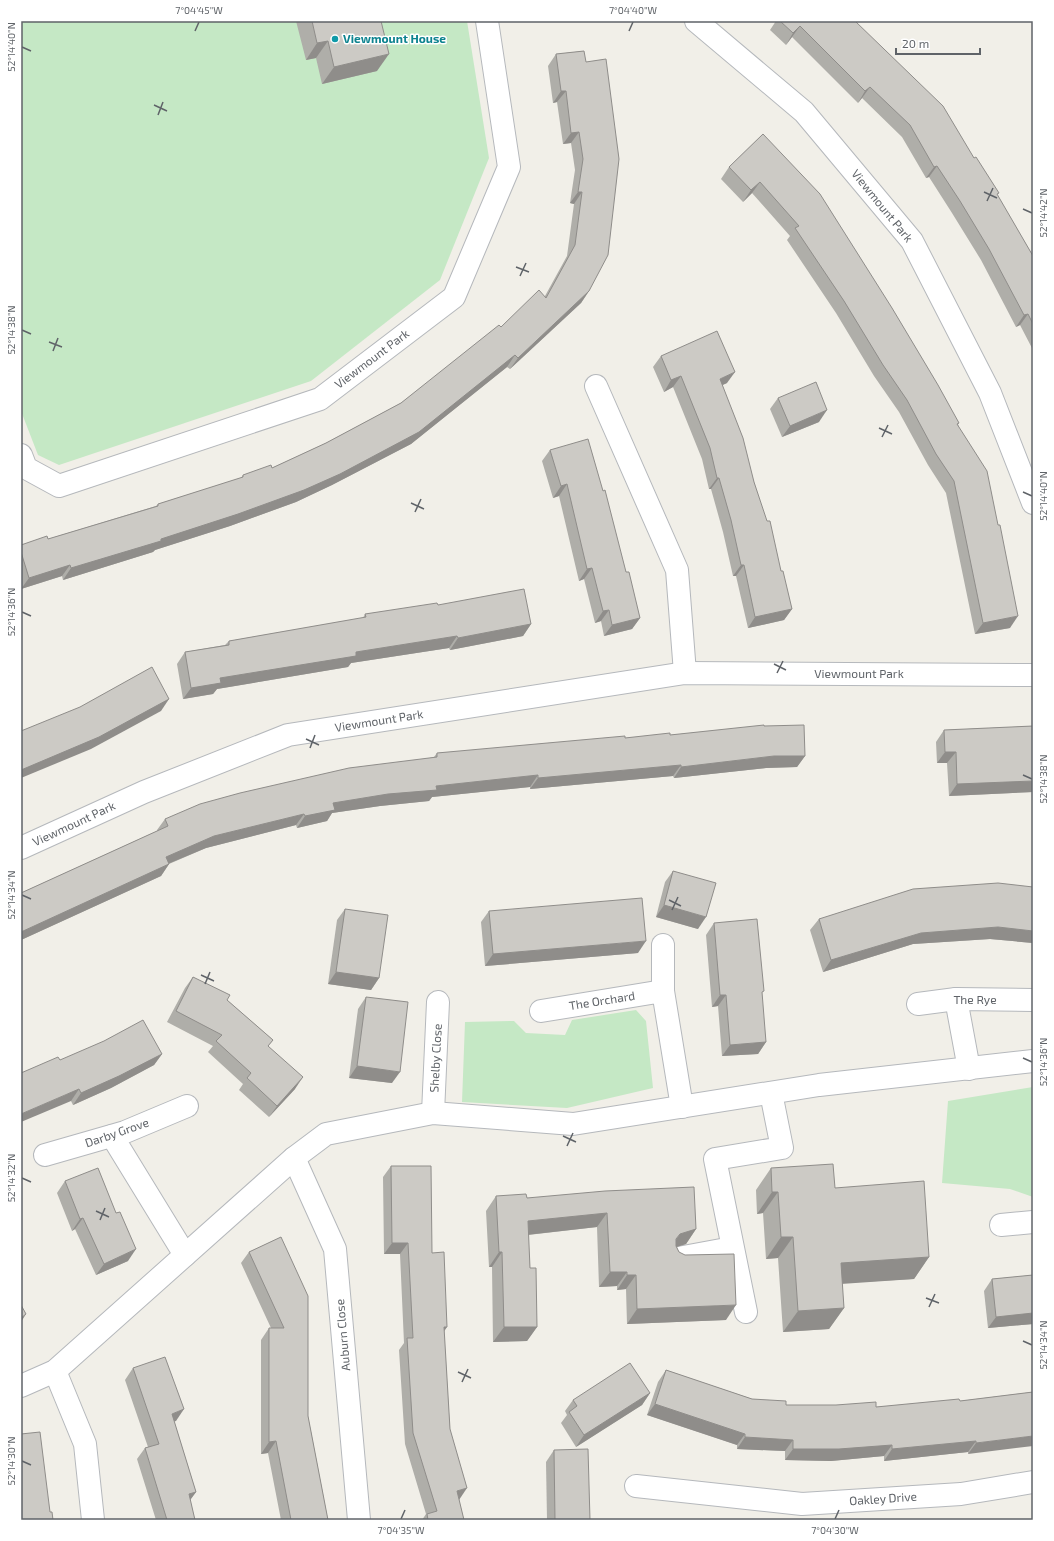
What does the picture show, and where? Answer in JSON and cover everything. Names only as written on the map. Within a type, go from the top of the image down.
[{"type":"street","name":"Viewmount Park","points":[[21,456],[26,468],[59,486],[320,399],[454,297],[509,167],[487,21]]},
{"type":"street","name":"Viewmount Park","points":[[696,21],[804,112],[912,242],[990,394],[1033,503]]},
{"type":"street","points":[[596,386],[677,570],[685,673]]},
{"type":"street","name":"Viewmount Park","points":[[21,848],[144,792],[288,735],[685,673],[1033,675]]},
{"type":"street","points":[[663,945],[663,991],[682,1107]]},
{"type":"street","name":"The Orchard","points":[[541,1011],[663,991]]},
{"type":"street","points":[[956,1000],[968,1069]]},
{"type":"street","name":"The Rye","points":[[918,1004],[956,1000],[1033,1000]]},
{"type":"street","name":"Shelby Close","points":[[433,1113],[438,1002]]},
{"type":"street","points":[[21,1386],[55,1371],[294,1158],[326,1134],[433,1113],[574,1124],[819,1085],[1033,1061]]},
{"type":"street","points":[[746,1312],[715,1159],[782,1148],[771,1093]]},
{"type":"street","name":"Darby Grove","points":[[45,1155],[112,1136],[187,1106]]},
{"type":"street","points":[[112,1136],[184,1255]]},
{"type":"street","name":"Auburn Close","points":[[294,1158],[335,1249],[359,1520]]},
{"type":"street","points":[[1001,1225],[1033,1222]]},
{"type":"street","points":[[678,1258],[732,1248]]},
{"type":"street","points":[[55,1371],[85,1444],[94,1520]]},
{"type":"street","name":"Oakley Drive","points":[[636,1486],[802,1504],[960,1494],[1033,1482]]},
{"type":"green space","points":[[21,21],[467,21],[489,158],[440,280],[311,381],[59,465],[38,455],[21,411]]},
{"type":"green space","points":[[636,1010],[646,1021],[653,1088],[567,1108],[462,1102],[465,1022],[514,1021],[526,1033],[565,1035],[572,1020]]},
{"type":"green space","points":[[1033,1087],[1033,1197],[1010,1189],[942,1183],[948,1101]]},
{"type":"building","points":[[312,21],[381,21],[389,54],[334,67],[328,41],[317,43]]},
{"type":"building","points":[[780,21],[855,21],[943,106],[974,158],[976,157],[999,193],[997,194],[1033,256],[1033,324],[1028,314],[1024,315],[989,249],[937,166],[934,167],[910,125],[870,87],[865,91],[800,26],[793,33]]},
{"type":"building","points":[[584,51],[586,62],[606,59],[619,159],[608,255],[589,291],[518,358],[515,355],[419,432],[340,474],[304,490],[238,514],[161,539],[161,541],[71,568],[70,565],[29,578],[21,552],[21,545],[47,536],[48,539],[158,506],[158,504],[243,477],[243,475],[271,465],[272,468],[326,443],[401,403],[499,325],[501,327],[539,290],[546,298],[575,245],[582,192],[578,192],[583,159],[579,132],[571,133],[566,91],[561,91],[556,54]]},
{"type":"building","points":[[763,134],[820,194],[892,308],[938,385],[959,423],[957,424],[987,471],[998,525],[1000,525],[1018,616],[983,623],[954,481],[936,454],[907,400],[883,365],[844,301],[795,228],[799,226],[760,182],[751,190],[729,167]]},
{"type":"building","points":[[717,331],[735,372],[720,379],[743,438],[754,482],[767,521],[770,521],[781,571],[783,571],[792,609],[755,617],[744,565],[741,565],[731,520],[719,478],[717,478],[710,448],[681,376],[671,380],[661,356]]},
{"type":"building","points":[[816,382],[827,410],[790,426],[778,398]]},
{"type":"building","points":[[588,439],[603,491],[605,490],[626,572],[629,572],[640,618],[612,625],[609,610],[603,611],[592,568],[587,569],[567,484],[561,486],[550,450]]},
{"type":"building","points":[[524,589],[531,624],[458,638],[457,636],[356,652],[356,656],[220,678],[221,683],[191,688],[185,652],[229,645],[229,641],[366,617],[365,614],[437,603],[438,605]]},
{"type":"building","points":[[152,667],[169,699],[99,737],[21,770],[21,731],[80,707]]},
{"type":"building","points":[[764,725],[804,725],[805,756],[774,756],[681,767],[681,765],[538,778],[538,775],[436,786],[437,790],[388,794],[333,803],[335,810],[305,816],[304,814],[214,836],[166,857],[169,864],[21,932],[21,893],[168,826],[165,819],[200,804],[240,793],[349,768],[437,757],[437,753],[625,736],[625,738],[670,733],[670,735]]},
{"type":"building","points":[[1033,726],[1033,781],[957,784],[956,752],[945,752],[944,730]]},
{"type":"building","points":[[673,871],[716,883],[706,917],[664,905]]},
{"type":"building","points":[[998,883],[1033,887],[1033,931],[998,927],[921,933],[831,960],[819,919],[913,889]]},
{"type":"building","points":[[642,898],[646,941],[493,954],[489,911]]},
{"type":"building","points":[[345,909],[388,915],[379,978],[336,972]]},
{"type":"building","points":[[757,919],[764,991],[762,992],[766,1042],[730,1045],[726,995],[720,995],[714,923]]},
{"type":"building","points":[[193,977],[230,995],[227,1000],[273,1040],[268,1046],[303,1077],[277,1106],[247,1078],[251,1073],[216,1041],[222,1035],[176,1011]]},
{"type":"building","points":[[366,997],[408,1002],[400,1072],[357,1066]]},
{"type":"building","points":[[143,1020],[162,1054],[81,1093],[79,1089],[21,1114],[21,1073],[58,1057],[60,1060],[104,1041]]},
{"type":"building","points":[[833,1164],[835,1188],[924,1181],[929,1257],[841,1263],[844,1308],[798,1311],[793,1237],[781,1237],[778,1192],[772,1192],[771,1168]]},
{"type":"building","points":[[391,1166],[431,1166],[432,1253],[444,1252],[447,1327],[444,1327],[450,1429],[467,1488],[457,1491],[464,1520],[428,1520],[427,1514],[437,1511],[413,1433],[407,1338],[413,1338],[408,1243],[392,1243]]},
{"type":"building","points":[[98,1168],[116,1213],[120,1212],[136,1249],[104,1264],[83,1218],[80,1219],[65,1181]]},
{"type":"building","points":[[694,1187],[696,1229],[680,1234],[676,1239],[676,1246],[679,1252],[685,1255],[734,1254],[736,1305],[637,1309],[636,1275],[627,1275],[627,1272],[610,1272],[607,1213],[528,1221],[530,1268],[536,1268],[537,1327],[504,1327],[502,1252],[499,1252],[496,1196],[526,1194],[527,1198],[605,1191]]},
{"type":"building","points":[[281,1237],[308,1296],[308,1416],[328,1520],[291,1520],[276,1441],[269,1442],[269,1328],[284,1328],[249,1252]]},
{"type":"building","points":[[1033,1275],[1033,1313],[996,1317],[992,1279]]},
{"type":"building","points":[[21,1305],[26,1314],[21,1318]]},
{"type":"building","points":[[165,1357],[184,1409],[172,1414],[196,1492],[189,1494],[195,1520],[167,1520],[145,1448],[159,1444],[133,1368]]},
{"type":"building","points":[[630,1363],[650,1393],[584,1435],[569,1412],[577,1406],[573,1400]]},
{"type":"building","points":[[666,1370],[752,1399],[786,1401],[786,1405],[836,1405],[876,1402],[876,1407],[959,1399],[960,1401],[1033,1392],[1033,1436],[976,1443],[976,1441],[892,1449],[892,1445],[839,1449],[793,1449],[793,1440],[745,1437],[745,1434],[655,1404]]},
{"type":"building","points":[[40,1432],[50,1512],[52,1512],[53,1520],[21,1520],[21,1434]]},
{"type":"building","points":[[588,1449],[590,1520],[555,1520],[554,1450]]},
{"type":"place","name":"Viewmount House","points":[[335,39]]}]
